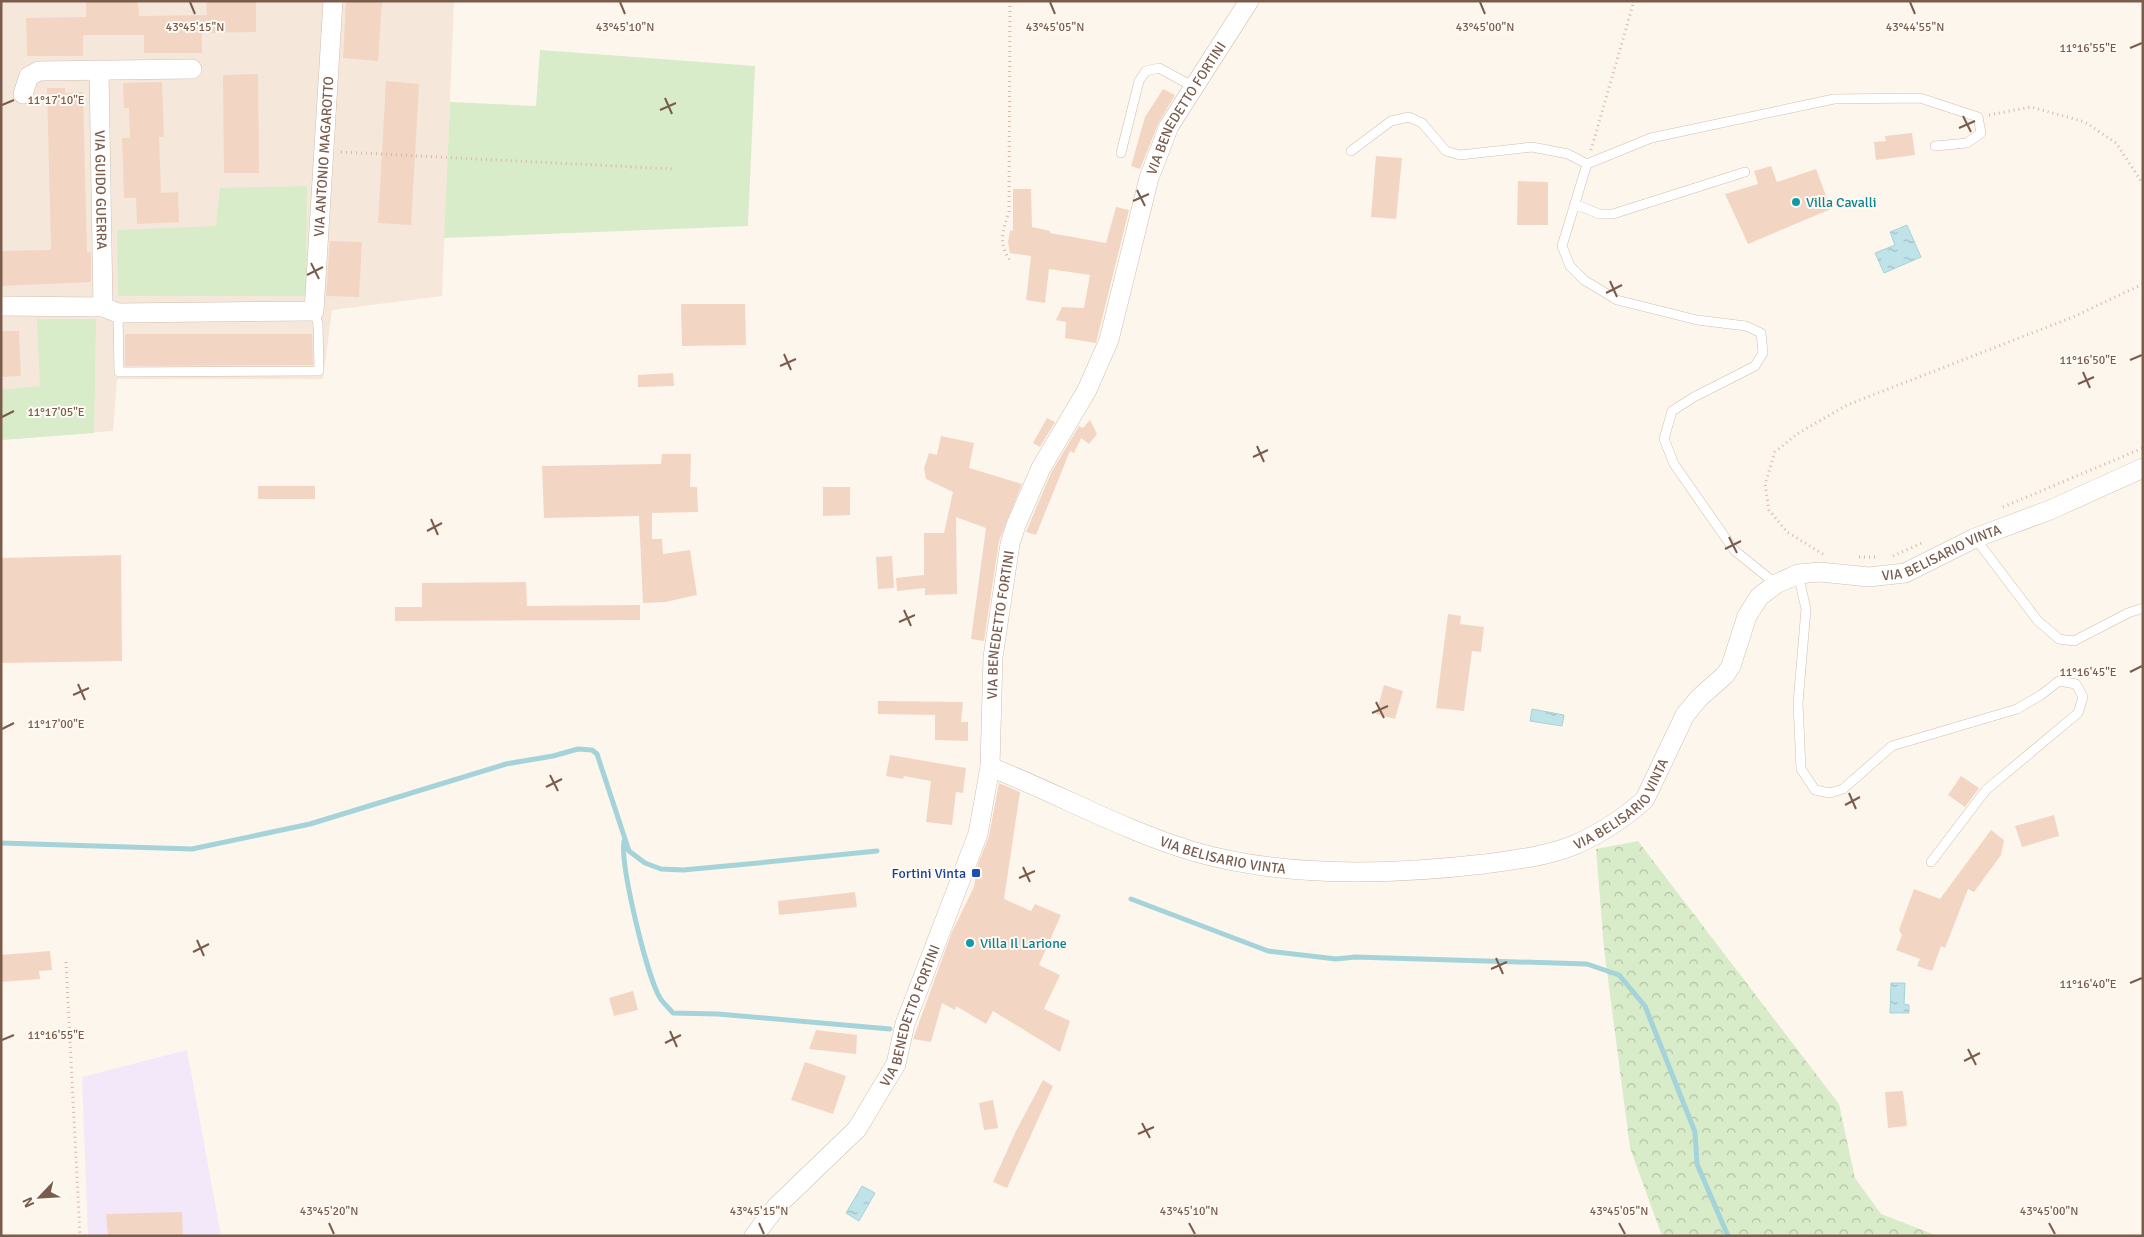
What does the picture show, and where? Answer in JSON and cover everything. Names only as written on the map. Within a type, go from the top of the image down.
[{"type":"street","name":"VIA ANTONIO MAGAROTTO","points":[[314,311],[333,1]]},
{"type":"street","name":"VIA BENEDETTO FORTINI","points":[[754,1236],[776,1207],[857,1129],[896,1064],[905,1024],[978,834],[990,767],[992,658],[1010,544],[1042,468],[1087,390],[1109,340],[1149,178],[1169,126],[1249,1]]},
{"type":"street","points":[[23,94],[29,76],[39,71],[192,69]]},
{"type":"street","name":"VIA GUIDO GUERRA","points":[[99,71],[111,310]]},
{"type":"street","points":[[1,306],[111,310],[314,311]]},
{"type":"street","name":"VIA BELISARIO VINTA","points":[[990,767],[1155,838],[1192,851],[1285,869],[1387,871],[1465,866],[1530,858],[1570,847],[1634,810],[1644,798],[1685,715],[1699,698],[1725,675],[1731,666],[1747,616],[1759,597],[1776,584],[1798,574],[1820,572],[1869,577],[1895,576],[1916,570],[1975,538],[2050,510],[2143,468]]},
{"type":"lane","points":[[1121,153],[1139,81],[1146,71],[1159,68],[1194,87]]},
{"type":"lane","points":[[1351,151],[1391,122],[1409,117],[1422,123],[1446,152],[1460,155],[1532,147],[1568,154],[1587,164],[1651,138],[1834,99],[1920,98],[1978,117],[1981,133],[1968,143],[1935,146]]},
{"type":"lane","points":[[1587,164],[1562,246],[1570,266],[1584,280],[1617,300],[1697,320],[1746,326],[1761,333],[1763,353],[1755,366],[1694,397],[1672,411],[1664,439],[1674,464],[1734,550],[1776,584]]},
{"type":"lane","points":[[1575,204],[1599,214],[1613,214],[1745,172]]},
{"type":"lane","points":[[111,310],[118,372],[319,371],[318,324],[314,311]]},
{"type":"lane","points":[[1975,538],[2038,621],[2059,639],[2074,641],[2128,613],[2143,608]]},
{"type":"lane","points":[[1798,574],[1806,609],[1798,703],[1801,769],[1814,790],[1830,793],[1843,789],[1892,746],[2016,709],[2041,695],[2059,681],[2076,684],[2083,698],[2078,713],[1986,790],[1931,862]]},
{"type":"path","points":[[1010,1],[1009,212],[1001,236],[1003,250],[1011,262]]},
{"type":"path","points":[[1587,164],[1634,1]]},
{"type":"path","points":[[1978,117],[2031,107],[2085,122],[2116,143],[2143,184]]},
{"type":"path","points":[[323,151],[673,170]]},
{"type":"path","points":[[1826,556],[1787,532],[1769,510],[1765,484],[1775,452],[1797,434],[1847,405],[2073,317],[2143,284]]},
{"type":"path","points":[[1999,509],[2143,448]]},
{"type":"path","points":[[1889,557],[1926,541]]},
{"type":"path","points":[[1853,556],[1880,557]]},
{"type":"path","points":[[66,962],[80,1236]]},
{"type":"shaded area","points":[[1,1],[454,1],[442,296],[332,310],[323,379],[117,379],[113,431],[1,440]]},
{"type":"shaded area","points":[[187,1050],[221,1236],[88,1236],[82,1077]]},
{"type":"green space","points":[[540,50],[755,66],[748,226],[444,238],[450,102],[536,106]]},
{"type":"green space","points":[[307,186],[306,296],[118,296],[117,230],[216,226],[220,188]]},
{"type":"green space","points":[[37,319],[96,319],[94,433],[1,440],[1,390],[40,386]]},
{"type":"green space","points":[[1638,841],[1839,1104],[1855,1178],[1881,1214],[1938,1236],[1662,1236],[1630,1148],[1604,948],[1596,849]]},
{"type":"water","points":[[1907,225],[1921,257],[1884,273],[1875,253],[1895,245],[1890,232]]},
{"type":"water","points":[[1532,709],[1564,715],[1562,726],[1530,721]]},
{"type":"water","points":[[1891,983],[1905,983],[1904,1004],[1909,1005],[1909,1013],[1890,1013]]},
{"type":"water","points":[[862,1186],[875,1193],[859,1221],[846,1213]]},
{"type":"building","points":[[86,1],[138,1],[139,16],[207,15],[206,1],[256,1],[256,32],[202,33],[202,53],[144,53],[144,35],[83,35],[83,56],[27,56],[26,18],[86,17]]},
{"type":"building","points":[[346,1],[382,1],[378,61],[343,58]]},
{"type":"building","points":[[258,74],[259,173],[224,173],[223,75]]},
{"type":"building","points":[[386,81],[419,84],[411,225],[378,223]]},
{"type":"building","points":[[162,82],[164,137],[159,137],[161,193],[178,192],[179,222],[137,224],[136,198],[124,198],[122,138],[130,138],[129,108],[124,108],[123,83]]},
{"type":"building","points":[[47,88],[65,88],[65,93],[83,92],[87,252],[91,252],[91,282],[1,286],[1,251],[51,250]]},
{"type":"building","points":[[1163,89],[1175,95],[1159,122],[1140,169],[1131,166],[1145,117]]},
{"type":"building","points":[[1912,133],[1915,155],[1876,160],[1874,142],[1886,141],[1885,136]]},
{"type":"building","points":[[1376,156],[1402,158],[1396,219],[1371,217]]},
{"type":"building","name":"Villa Cavalli","points":[[1771,166],[1777,182],[1816,169],[1831,209],[1748,244],[1725,194],[1758,184],[1754,171]]},
{"type":"building","points":[[1518,181],[1548,182],[1548,225],[1517,225]]},
{"type":"building","points":[[1013,189],[1031,189],[1032,227],[1050,231],[1050,233],[1106,243],[1116,207],[1129,210],[1096,343],[1065,338],[1066,322],[1056,320],[1062,307],[1084,308],[1090,275],[1049,269],[1045,303],[1026,300],[1031,256],[1010,253],[1008,242],[1010,231],[1013,230]]},
{"type":"building","points":[[330,241],[362,242],[359,297],[326,296]]},
{"type":"building","points":[[681,304],[745,304],[746,345],[682,346]]},
{"type":"building","points":[[1,331],[19,331],[21,376],[1,377]]},
{"type":"building","points":[[125,334],[312,334],[313,365],[125,366]]},
{"type":"building","points":[[673,373],[674,386],[638,387],[638,375]]},
{"type":"building","points":[[1047,418],[1055,422],[1040,447],[1033,443]]},
{"type":"building","points":[[1090,420],[1097,434],[1089,444],[1081,438],[1074,453],[1070,451],[1036,535],[1026,532],[1051,473],[1079,426],[1083,428]]},
{"type":"building","points":[[941,436],[974,443],[969,468],[1022,484],[999,541],[984,641],[971,639],[986,528],[956,517],[957,594],[925,595],[925,588],[897,591],[896,578],[924,575],[924,533],[944,533],[953,492],[926,479],[924,468],[929,453],[937,455]]},
{"type":"building","points":[[662,454],[691,454],[690,487],[697,487],[698,512],[652,513],[652,539],[662,539],[663,554],[690,550],[697,595],[665,602],[643,603],[639,516],[544,518],[542,466],[661,464]]},
{"type":"building","points":[[258,486],[315,486],[315,499],[258,499]]},
{"type":"building","points":[[823,487],[850,487],[850,515],[823,516]]},
{"type":"building","points":[[121,555],[122,661],[1,663],[1,558]]},
{"type":"building","points":[[892,556],[894,588],[878,589],[876,557]]},
{"type":"building","points":[[526,582],[527,606],[640,605],[640,620],[395,621],[395,607],[422,607],[422,583]]},
{"type":"building","points":[[1448,614],[1461,616],[1460,624],[1484,627],[1481,652],[1472,651],[1464,711],[1436,708]]},
{"type":"building","points":[[1384,685],[1403,691],[1395,719],[1376,714]]},
{"type":"building","points":[[878,701],[963,702],[961,722],[968,722],[968,741],[935,740],[935,715],[878,714]]},
{"type":"building","points":[[890,755],[966,768],[963,793],[956,792],[952,825],[926,822],[931,781],[904,776],[903,779],[886,776]]},
{"type":"building","points":[[1961,776],[1979,788],[1965,807],[1948,795]]},
{"type":"building","points":[[999,783],[1020,792],[1004,899],[1031,911],[1035,904],[1061,915],[1039,965],[1060,975],[1044,1009],[1070,1021],[1060,1052],[993,1011],[986,1024],[956,1006],[955,1010],[942,1003],[931,1042],[913,1039],[952,932],[974,887],[978,864],[989,836]]},
{"type":"building","points":[[2054,815],[2059,836],[2022,847],[2015,826]]},
{"type":"building","points":[[1991,830],[2004,840],[2001,855],[1974,892],[1968,889],[1945,948],[1941,946],[1932,971],[1917,966],[1920,959],[1896,950],[1902,935],[1899,930],[1914,889],[1940,899]]},
{"type":"building","points":[[855,892],[857,907],[779,915],[778,901]]},
{"type":"building","points":[[50,951],[52,970],[39,971],[40,979],[1,982],[1,955]]},
{"type":"building","points":[[633,991],[638,1010],[614,1016],[609,998]]},
{"type":"building","points":[[816,1030],[857,1035],[856,1054],[809,1049]]},
{"type":"building","points":[[805,1062],[846,1076],[833,1114],[791,1100]]},
{"type":"building","points":[[1043,1080],[1053,1086],[1007,1188],[993,1182],[1015,1133]]},
{"type":"building","points":[[1903,1091],[1907,1126],[1888,1128],[1885,1092]]},
{"type":"building","points":[[993,1100],[998,1128],[984,1130],[979,1103]]},
{"type":"building","points":[[182,1212],[183,1236],[108,1236],[106,1214]]},
{"type":"waterway","points":[[1,843],[192,849],[310,824],[506,764],[553,756],[578,749],[592,750],[597,754],[629,851],[645,863],[661,869],[683,870],[877,851]]},
{"type":"waterway","points":[[624,841],[630,896],[648,968],[660,998],[673,1013],[718,1014],[890,1029]]},
{"type":"waterway","points":[[1131,899],[1268,951],[1336,959],[1355,957],[1587,964],[1619,975],[1645,1006],[1695,1132],[1697,1164],[1728,1236]]},
{"type":"place","name":"Villa Cavalli","points":[[1796,202]]},
{"type":"place","name":"Fortini Vinta","points":[[976,873]]},
{"type":"place","name":"Villa Il Larione","points":[[970,943]]}]
